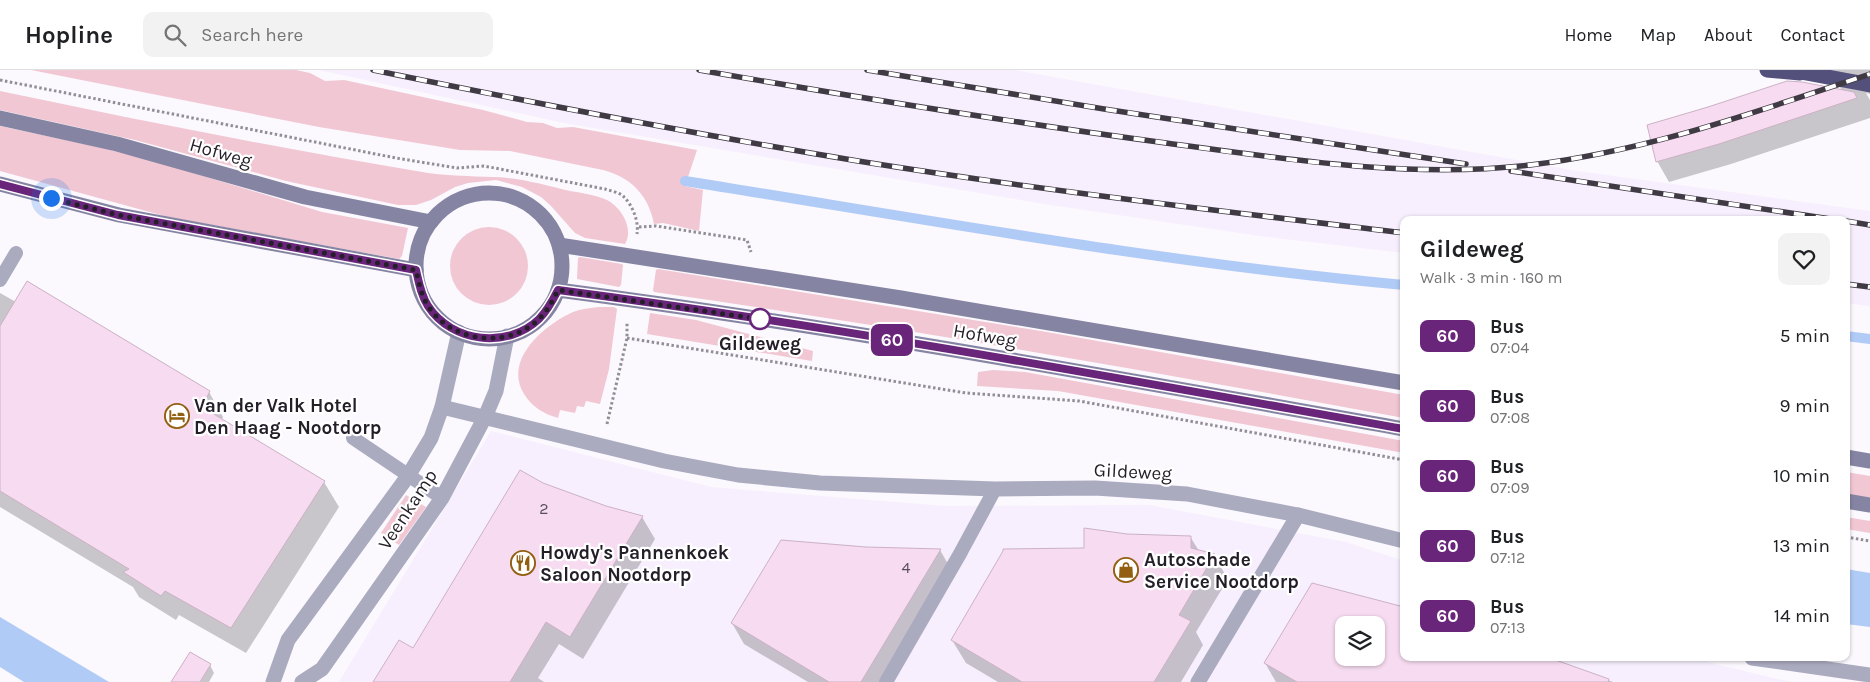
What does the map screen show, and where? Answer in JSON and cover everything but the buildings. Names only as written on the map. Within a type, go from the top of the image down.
[{"type":"highway","points":[[1767,70],[1809,74]]},
{"type":"highway","points":[[1790,70],[1870,85]]},
{"type":"main road","name":"Hofweg","points":[[0,118],[117,144],[305,197],[431,222]]},
{"type":"main road","points":[[0,184],[118,215],[416,270]]},
{"type":"main road","points":[[482,194],[502,194],[521,200],[538,212],[551,227],[559,245],[562,275],[558,290],[550,306],[539,319],[524,330],[507,336],[483,338],[459,332],[442,322],[429,307],[420,289],[416,270],[424,233],[431,222],[445,208],[463,198],[482,194]]},
{"type":"main road","name":"Hofweg","points":[[559,245],[892,296],[1400,382]]},
{"type":"main road","name":"Hofweg","points":[[558,290],[802,325],[945,348],[1400,428]]},
{"type":"main road","points":[[1850,458],[1870,461]]},
{"type":"main road","points":[[1850,502],[1870,505]]},
{"type":"street","name":"Veenkamp","points":[[273,682],[288,640],[408,476],[431,438],[442,407],[459,332]]},
{"type":"street","name":"Veenkamp","points":[[302,682],[322,669],[442,498],[485,417],[496,391],[507,336]]},
{"type":"street","name":"Gildeweg","points":[[442,407],[664,461],[738,475],[820,484],[995,489],[1095,488],[1187,494],[1298,515],[1400,540]]},
{"type":"street","points":[[1198,682],[1298,515]]},
{"type":"street","points":[[1765,661],[1831,676],[1870,675]]},
{"type":"lane","points":[[0,280],[16,253]]},
{"type":"lane","points":[[353,438],[442,498]]},
{"type":"lane","points":[[886,682],[962,551],[995,489]]},
{"type":"path","points":[[638,227],[656,226],[747,240],[753,258]]},
{"type":"path","points":[[627,338],[966,394],[1079,401],[1400,459]]},
{"type":"path","points":[[1850,538],[1870,541]]},
{"type":"shaded area","points":[[31,70],[296,70],[310,73],[325,81],[344,80],[483,110],[527,122],[543,123],[557,128],[573,127],[697,150],[685,186],[703,190],[699,231],[663,223],[654,224],[648,205],[637,189],[622,177],[603,170],[510,151],[460,150],[319,127]]},
{"type":"shaded area","points":[[319,70],[1015,70],[1577,171],[1870,211],[1870,306],[1850,304],[1850,216],[1400,216],[1400,253],[1260,236],[1044,204],[569,124]]},
{"type":"shaded area","points":[[0,91],[374,164],[436,174],[512,178],[594,195],[607,200],[622,213],[627,226],[627,238],[625,244],[585,238],[575,233],[541,197],[522,187],[496,180],[468,183],[455,187],[431,200],[416,205],[398,205],[286,181],[135,140],[0,110]]},
{"type":"shaded area","points":[[0,126],[103,148],[164,164],[322,212],[408,228],[402,256],[399,259],[168,217],[0,171]]},
{"type":"shaded area","points":[[489,227],[504,230],[517,238],[525,251],[528,266],[525,281],[517,294],[504,302],[489,305],[474,302],[461,294],[453,281],[450,266],[453,251],[461,238],[474,230]]},
{"type":"shaded area","points":[[578,258],[622,264],[621,285],[619,287],[577,279]]},
{"type":"shaded area","points":[[656,270],[1041,331],[1400,394],[1400,417],[1030,351],[654,292]]},
{"type":"shaded area","points":[[599,307],[614,307],[617,309],[609,369],[600,404],[586,401],[584,407],[577,406],[575,413],[560,410],[558,418],[543,412],[527,399],[519,381],[519,369],[523,357],[539,335],[562,318],[576,311]]},
{"type":"shaded area","points":[[650,313],[696,320],[813,351],[812,361],[647,334]]},
{"type":"shaded area","points":[[993,370],[1025,372],[1400,440],[1400,452],[1058,391],[977,386],[978,372]]},
{"type":"shaded area","points":[[491,431],[711,487],[945,506],[1149,505],[1346,542],[1400,560],[1400,661],[1705,661],[1791,682],[339,682]]},
{"type":"shaded area","points":[[1850,473],[1870,476],[1870,499],[1850,496]]},
{"type":"shaded area","points":[[406,495],[426,507],[399,545],[381,533]]},
{"type":"shaded area","points":[[1850,518],[1870,521],[1870,533],[1850,530]]},
{"type":"water","points":[[1850,570],[1870,573],[1870,627],[1850,624]]},
{"type":"water","points":[[0,617],[109,682],[24,682],[0,667]]},
{"type":"waterway","points":[[685,181],[1044,239],[1224,265],[1400,285]]},
{"type":"waterway","points":[[1850,336],[1870,339]]},
{"type":"railway","points":[[373,70],[615,118],[926,172],[1062,191],[1400,233]]},
{"type":"railway","points":[[699,70],[991,118],[1211,149],[1302,161],[1439,170],[1530,165],[1574,159],[1617,150],[1702,128],[1870,74]]},
{"type":"railway","points":[[867,70],[1104,109],[1466,164]]},
{"type":"railway","points":[[1511,171],[1810,216]]},
{"type":"railway","points":[[1850,222],[1870,225]]},
{"type":"railway","points":[[1850,284],[1870,287]]},
{"type":"bus line","name":"60","points":[[0,184],[118,215],[416,270],[420,289],[429,307],[442,322],[470,336],[495,338],[524,330],[539,319],[550,306],[558,290],[945,348],[1400,428]]},
{"type":"place","name":"Gildeweg","points":[[760,319]]},
{"type":"place","name":"Van der Valk Hotel Den Haag - Nootdorp","points":[[177,416]]},
{"type":"place","name":"Howdy's Pannenkoek Saloon Nootdorp","points":[[523,563]]},
{"type":"place","name":"Autoschade Service Nootdorp","points":[[1126,570]]},
{"type":"route","points":[[51,198],[118,215],[416,270],[420,289],[429,307],[442,322],[470,336],[495,338],[524,330],[539,319],[550,306],[558,290],[760,319]]}]
